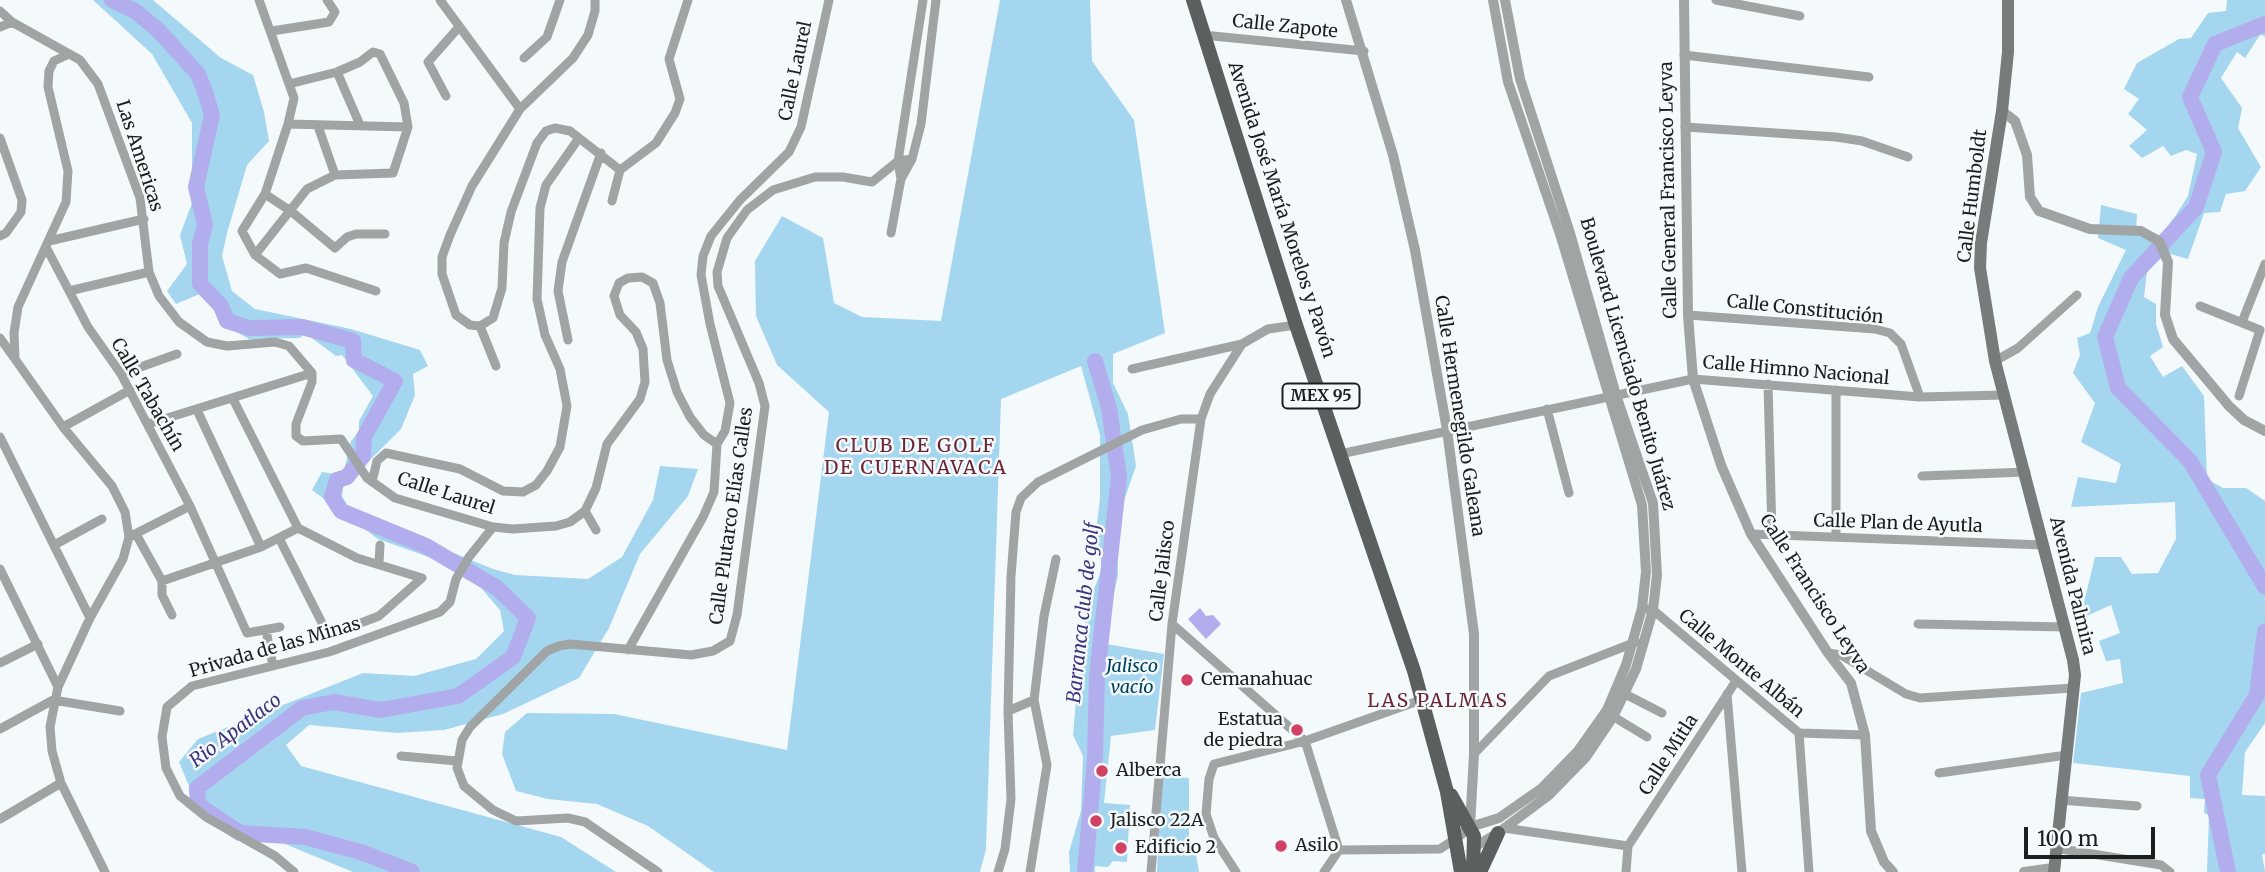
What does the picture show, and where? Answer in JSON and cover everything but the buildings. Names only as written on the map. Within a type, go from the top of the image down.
[{"type":"main road","name":"Avenida José María Morelos y Pavón","points":[[1193,0],[1296,325],[1421,700],[1447,792]]},
{"type":"main road","name":"Calle Humboldt","points":[[2005,395],[1995,361],[1980,268],[1981,243],[2003,111],[2008,52],[2008,0]]},
{"type":"main road","name":"Avenida Palmira","points":[[2005,395],[2073,660],[2067,755],[2053,870]]},
{"type":"main road","name":"MEX 95","points":[[1447,792],[1470,827],[1476,846],[1473,872]]},
{"type":"main road","name":"MEX 95","points":[[1447,792],[1461,872]]},
{"type":"main road","points":[[1480,872],[1501,831]]},
{"type":"street","points":[[259,0],[294,98],[265,194],[242,231],[255,255],[280,274],[306,268],[376,292]]},
{"type":"street","points":[[272,31],[329,22],[335,12],[327,0]]},
{"type":"street","points":[[440,0],[520,109]]},
{"type":"street","points":[[524,58],[547,37],[560,7],[560,0]]},
{"type":"street","points":[[595,0],[595,11],[588,35],[573,58],[520,109],[472,186],[442,257],[442,274],[456,315],[470,325],[480,326],[493,318],[502,288],[504,243],[511,212],[537,143],[546,131],[563,129],[601,153],[620,170]]},
{"type":"street","points":[[612,201],[620,170],[656,143],[675,113],[680,99],[669,58],[688,0]]},
{"type":"street","name":"Calle Laurel","points":[[628,650],[703,517],[714,492],[717,444],[725,431],[730,403],[707,312],[701,275],[703,256],[711,236],[740,200],[789,152],[802,127],[829,0]]},
{"type":"street","points":[[901,179],[898,161],[923,0]]},
{"type":"street","points":[[891,233],[901,179],[912,159],[921,124],[936,0]]},
{"type":"street","name":"Calle Hermenegildo Galeana","points":[[1346,0],[1364,51],[1393,155],[1415,250],[1447,430],[1474,634],[1474,754],[1470,827]]},
{"type":"street","name":"Boulevard Licenciado Benito Juárez","points":[[1470,827],[1499,818],[1561,772],[1625,694],[1657,575],[1653,503],[1612,397],[1570,233],[1514,81],[1493,0]]},
{"type":"street","name":"Boulevard Licenciado Benito Juárez","points":[[1504,0],[1514,81]]},
{"type":"street","name":"Calle General Francisco Leyva","points":[[1684,0],[1688,315],[1693,379]]},
{"type":"street","points":[[1716,0],[1800,16]]},
{"type":"street","name":"Las Americas","points":[[0,11],[12,22],[80,60],[98,84],[140,198],[149,272],[159,296],[179,322],[207,342],[227,346],[275,342],[289,346],[312,373]]},
{"type":"street","points":[[0,27],[12,22]]},
{"type":"street","points":[[446,96],[428,62],[459,27]]},
{"type":"street","name":"Calle Zapote","points":[[1203,35],[1364,51]]},
{"type":"street","points":[[255,255],[292,212],[307,189],[335,175],[393,173],[408,127],[404,103],[380,54],[373,52],[360,62],[337,72],[289,83]]},
{"type":"street","points":[[15,359],[14,333],[18,307],[66,202],[68,187],[48,87],[49,71],[54,61],[69,54]]},
{"type":"street","points":[[1684,55],[1869,77]]},
{"type":"street","points":[[337,72],[360,125]]},
{"type":"street","points":[[2003,111],[2015,121],[2027,155],[2030,197],[2039,211],[2090,229],[2141,231],[2152,236],[2166,252],[2168,262],[2165,315],[2173,339],[2229,406],[2244,421],[2265,431]]},
{"type":"street","points":[[288,124],[408,127]]},
{"type":"street","points":[[318,125],[335,175]]},
{"type":"street","points":[[1685,127],[1862,141],[1908,157]]},
{"type":"street","points":[[0,138],[22,200],[21,212],[6,233],[0,236]]},
{"type":"street","points":[[372,482],[377,461],[386,453],[460,469],[503,491],[523,492],[536,485],[547,471],[560,447],[567,407],[560,369],[545,335],[537,299],[540,208],[546,185],[579,138]]},
{"type":"street","points":[[568,340],[558,292],[562,262],[601,153]]},
{"type":"street","name":"Calle Plutarco Elías Calles","points":[[457,761],[470,727],[547,651],[570,644],[691,655],[713,651],[730,641],[737,615],[765,406],[759,383],[718,286],[718,272],[727,238],[747,210],[773,190],[815,177],[843,177],[872,182],[898,161],[912,159]]},
{"type":"street","points":[[265,194],[292,212],[335,248],[347,237],[356,234],[385,234]]},
{"type":"street","points":[[48,244],[144,219]]},
{"type":"street","name":"Calle Tabachín","points":[[48,244],[88,327],[121,374],[190,506],[247,633],[266,630]]},
{"type":"street","points":[[2242,322],[2265,264]]},
{"type":"street","points":[[69,291],[149,272]]},
{"type":"street","points":[[596,530],[585,510],[596,488],[607,444],[633,411],[645,382],[643,349],[636,332],[620,315],[614,296],[619,283],[628,278],[642,277],[653,284],[660,303],[667,360],[677,392],[690,417],[704,435],[717,444]]},
{"type":"street","points":[[1995,361],[2018,348],[2077,295]]},
{"type":"street","points":[[2200,306],[2260,330],[2239,396]]},
{"type":"street","name":"Calle Constitución","points":[[1688,315],[1875,329],[1890,333],[1900,344],[1920,397]]},
{"type":"street","points":[[1132,369],[1242,344],[1268,329],[1296,325]]},
{"type":"street","points":[[480,326],[496,366]]},
{"type":"street","points":[[0,338],[63,427],[112,486],[125,512],[132,535],[166,580]]},
{"type":"street","name":"Calle Jalisco","points":[[1151,872],[1172,624],[1201,419],[1210,394],[1242,344]]},
{"type":"street","points":[[121,374],[177,354]]},
{"type":"street","points":[[148,424],[312,373]]},
{"type":"street","name":"Calle Laurel","points":[[312,373],[312,382],[296,424],[296,436],[303,442],[341,439],[362,472],[395,498],[493,527],[556,526],[570,522],[585,510]]},
{"type":"street","name":"Calle Himno Nacional","points":[[1340,454],[1693,379],[1920,397],[2005,395]]},
{"type":"street","name":"Calle Francisco Leyva","points":[[1693,379],[1721,465],[1751,534],[1828,653],[1852,683],[1865,735],[1871,831],[1884,862],[1893,872]]},
{"type":"street","points":[[1768,384],[1772,534]]},
{"type":"street","points":[[63,427],[130,390]]},
{"type":"street","points":[[1836,390],[1836,537]]},
{"type":"street","points":[[233,399],[298,528],[358,558],[422,578],[379,616],[358,624]]},
{"type":"street","points":[[1546,409],[1569,492]]},
{"type":"street","points":[[197,410],[261,547]]},
{"type":"street","points":[[998,872],[1005,849],[1011,799],[1008,711],[1012,576],[1016,512],[1021,498],[1028,488],[1038,482],[1142,430],[1181,419],[1201,419]]},
{"type":"street","points":[[0,437],[56,544],[90,618]]},
{"type":"street","points":[[1922,477],[2026,472]]},
{"type":"street","points":[[105,872],[61,783],[52,751],[53,700],[90,618],[123,559],[132,535],[190,506]]},
{"type":"street","points":[[56,544],[102,519]]},
{"type":"street","name":"Privada de las Minas","points":[[294,872],[275,856],[206,817],[180,796],[166,768],[162,737],[167,707],[192,685],[329,652],[440,612],[450,602],[456,579],[469,557],[493,527]]},
{"type":"street","points":[[166,580],[261,547],[298,528]]},
{"type":"street","name":"Calle Plan de Ayutla","points":[[1751,534],[2043,545]]},
{"type":"street","points":[[279,538],[322,623]]},
{"type":"street","points":[[379,563],[380,545]]},
{"type":"street","points":[[1030,872],[1046,765],[1034,700],[1044,616],[1056,559]]},
{"type":"street","points":[[0,569],[58,687]]},
{"type":"street","points":[[166,580],[162,595],[172,615]]},
{"type":"street","name":"Calle Monte Albán","points":[[1647,609],[1798,733],[1865,735]]},
{"type":"street","points":[[1172,624],[1305,741],[1339,850]]},
{"type":"street","points":[[1919,624],[2066,627]]},
{"type":"street","points":[[273,666],[266,630],[280,627]]},
{"type":"street","points":[[1474,754],[1549,676],[1639,641]]},
{"type":"street","name":"Boulevard Licenciado Benito Juárez","points":[[1476,846],[1501,831],[1567,778],[1609,715],[1639,641]]},
{"type":"street","points":[[0,663],[38,644]]},
{"type":"street","points":[[1828,653],[1841,655],[1906,694],[1920,698],[2073,688]]},
{"type":"street","name":"Calle Mitla","points":[[1629,846],[1736,681]]},
{"type":"street","points":[[1625,694],[1661,713]]},
{"type":"street","points":[[1727,694],[1742,872]]},
{"type":"street","points":[[0,729],[53,700],[120,711]]},
{"type":"street","points":[[1008,711],[1034,700]]},
{"type":"street","points":[[1236,872],[1214,838],[1206,814],[1209,779],[1214,764],[1305,741],[1421,700]]},
{"type":"street","points":[[1609,715],[1647,737]]},
{"type":"street","points":[[1798,733],[1810,872]]},
{"type":"street","points":[[1939,773],[2067,755]]},
{"type":"street","points":[[401,756],[457,761],[464,786],[493,810],[516,821],[568,818],[585,822],[659,872]]},
{"type":"street","points":[[0,819],[61,783]]},
{"type":"street","points":[[2060,800],[2137,806]]},
{"type":"street","points":[[1339,850],[1440,849],[1470,827]]},
{"type":"street","points":[[1501,831],[1629,846],[1626,872]]},
{"type":"street","points":[[2055,848],[2161,865],[2171,872]]},
{"type":"street","points":[[1324,872],[1339,850]]},
{"type":"street","points":[[2024,872],[2053,870]]},
{"type":"green space","points":[[93,0],[153,0],[221,58],[253,75],[269,141],[247,165],[227,233],[222,256],[232,291],[255,309],[351,329],[420,350],[428,366],[413,374],[415,395],[401,429],[343,487],[342,496],[351,511],[493,569],[515,575],[588,579],[622,557],[653,500],[660,466],[698,469],[688,496],[640,554],[609,628],[579,678],[503,714],[444,730],[397,733],[309,725],[286,745],[301,766],[561,837],[616,872],[353,872],[234,823],[192,793],[179,762],[198,739],[363,673],[414,676],[476,659],[504,631],[500,610],[476,582],[457,567],[378,539],[312,490],[322,472],[343,475],[351,441],[359,431],[359,421],[373,396],[342,355],[336,356],[305,333],[300,338],[249,339],[230,328],[202,293],[176,304],[167,291],[187,264],[180,235],[192,203],[192,123],[152,54]]},
{"type":"green space","name":"Jalisco vacío","points":[[1000,0],[1090,0],[1092,61],[1134,120],[1165,333],[1113,354],[1113,383],[1128,414],[1136,466],[1117,521],[1118,576],[1102,640],[1106,644],[1164,654],[1155,730],[1111,736],[1104,803],[1130,805],[1127,862],[1113,861],[1108,867],[1095,866],[1095,872],[1070,872],[1069,852],[1081,811],[1083,756],[1073,735],[1078,678],[1088,605],[1102,568],[1096,531],[1100,498],[1100,435],[1081,366],[1001,399],[986,849],[980,872],[714,872],[648,826],[597,804],[548,799],[516,791],[502,754],[505,732],[527,713],[614,714],[787,750],[829,412],[777,365],[756,316],[755,261],[782,216],[823,238],[834,303],[862,317],[941,321]]},
{"type":"green space","points":[[2227,0],[2265,0],[2265,36],[2260,35],[2245,58],[2237,52],[2221,78],[2242,108],[2238,128],[2261,167],[2245,191],[2226,194],[2220,212],[2204,213],[2188,259],[2167,253],[2147,272],[2144,297],[2156,304],[2156,324],[2163,347],[2150,356],[2163,377],[2182,366],[2204,396],[2207,479],[2223,488],[2246,488],[2265,501],[2265,723],[2245,752],[2242,795],[2265,796],[2265,854],[2262,854],[2265,872],[2207,872],[2209,815],[2204,813],[2205,799],[2190,798],[2190,776],[2073,763],[2081,693],[2123,683],[2120,659],[2106,661],[2099,641],[2120,633],[2111,605],[2080,619],[2095,557],[2121,557],[2132,574],[2158,573],[2176,539],[2175,502],[2071,507],[2078,477],[2116,483],[2121,464],[2081,442],[2095,403],[2073,373],[2080,355],[2077,338],[2090,333],[2098,307],[2126,250],[2098,238],[2101,205],[2137,214],[2136,229],[2160,236],[2188,196],[2197,154],[2186,150],[2171,156],[2163,146],[2142,158],[2129,146],[2147,130],[2128,114],[2139,99],[2124,89],[2137,63],[2179,39],[2191,38],[2208,13],[2226,11]]},
{"type":"green space","points":[[1161,765],[1178,767],[1177,777],[1189,778],[1189,844],[1195,848],[1199,872],[1157,872]]},
{"type":"shaded area","points":[[1200,608],[1206,616],[1213,615],[1221,624],[1206,639],[1188,619]]},
{"type":"waterway","name":"Rio Apatlaco","points":[[112,0],[135,11],[158,30],[198,74],[205,92],[212,115],[196,187],[205,225],[200,244],[200,284],[221,306],[227,321],[249,328],[302,327],[353,341],[354,360],[395,381],[364,437],[363,456],[347,477],[337,480],[332,497],[341,511],[426,546],[497,588],[528,618],[513,657],[458,696],[380,710],[334,702],[302,708],[197,788],[198,805],[240,833],[305,837],[361,852],[412,872]]},
{"type":"waterway","points":[[2265,24],[2215,44],[2190,97],[2214,152],[2196,207],[2131,278],[2105,337],[2118,388],[2190,461],[2265,587]]},
{"type":"waterway","name":"Barranca club de golf","points":[[1085,872],[1095,757],[1097,675],[1119,477],[1109,408],[1095,361]]},
{"type":"waterway","points":[[2228,872],[2208,775],[2257,695],[2265,631]]},
{"type":"place","name":"Cemanahuac","points":[[1187,680]]},
{"type":"place","name":"Estatua de piedra","points":[[1297,730]]},
{"type":"place","name":"Alberca","points":[[1102,771]]},
{"type":"place","name":"Jalisco 22A","points":[[1096,821]]},
{"type":"place","name":"Asilo","points":[[1281,846]]},
{"type":"place","name":"Edificio 2","points":[[1121,848]]},
{"type":"district","name":"CLUB DE GOLF DE CUERNAVACA","points":[[916,458]]},
{"type":"district","name":"LAS PALMAS","points":[[1438,702]]}]
